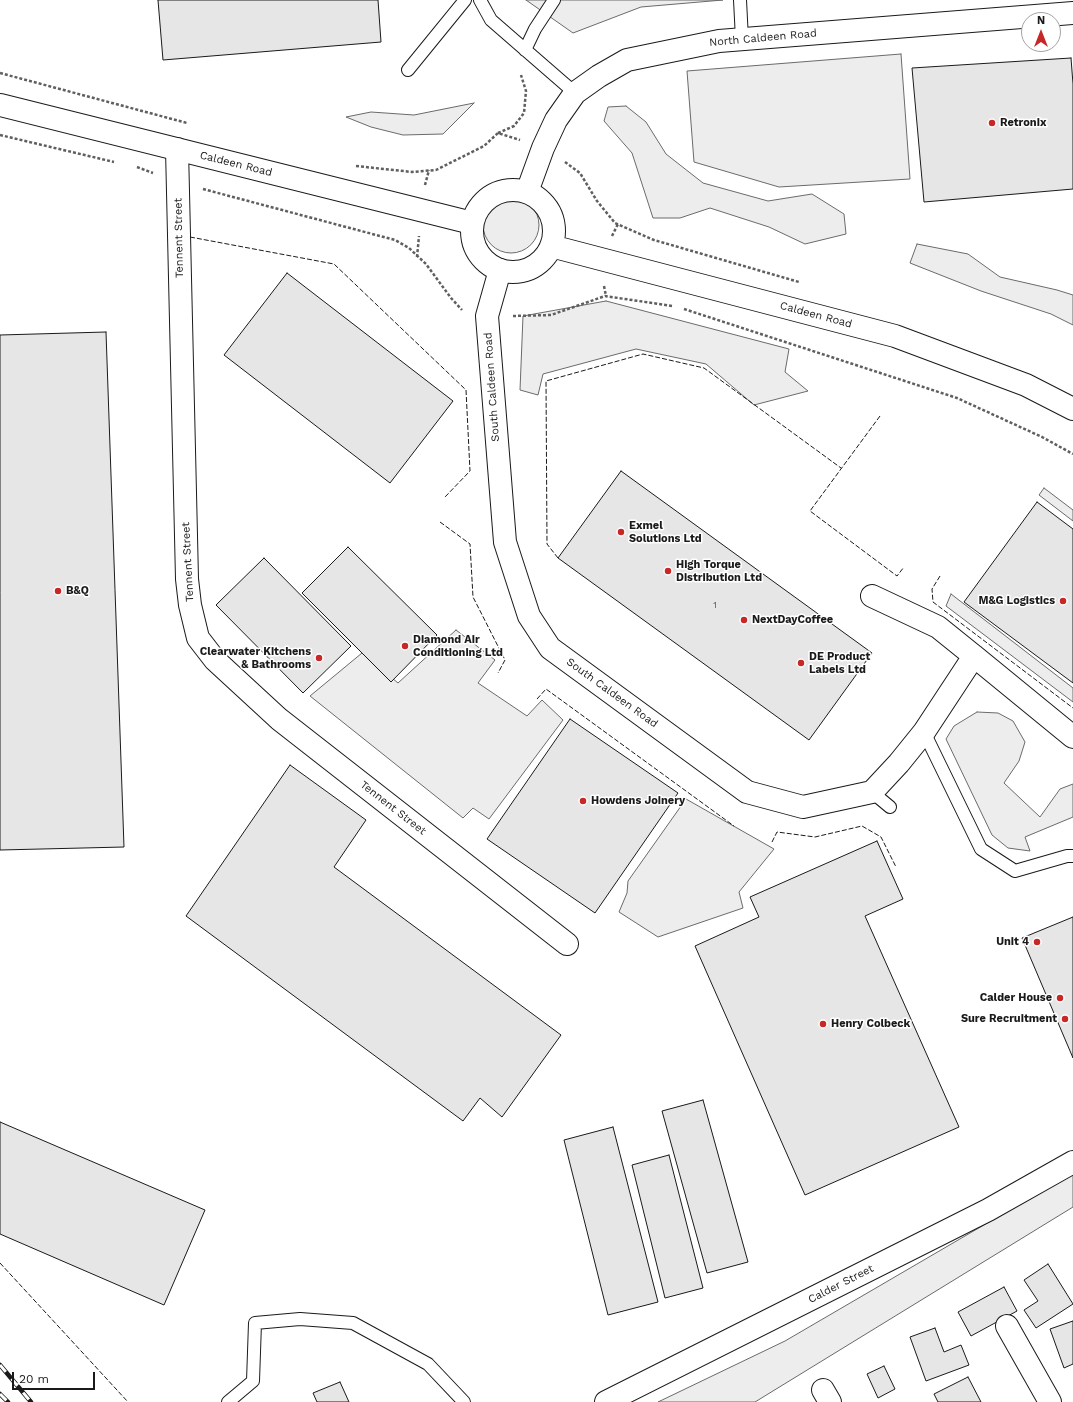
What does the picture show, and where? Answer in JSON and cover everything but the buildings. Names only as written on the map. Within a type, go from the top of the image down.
[{"type":"street","name":"North Caldeen Road","points":[[527,192],[543,148],[556,120],[575,93],[599,76],[627,60],[719,41],[1073,13]]},
{"type":"street","name":"Caldeen Road","points":[[0,105],[472,223]]},
{"type":"street","name":"Tennent Street","points":[[178,149],[186,579],[190,605],[198,638],[215,660],[279,719],[567,944]]},
{"type":"street","points":[[513,190],[527,192],[538,198],[547,208],[553,222],[554,230],[551,246],[544,258],[537,264],[524,270],[510,272],[500,270],[487,263],[478,253],[473,244],[472,223],[478,210],[484,202],[496,194],[513,190]]},
{"type":"street","name":"Caldeen Road","points":[[551,246],[895,336],[1026,385],[1073,409]]},
{"type":"street","name":"South Caldeen Road","points":[[500,270],[487,316],[504,542],[529,616],[550,648],[747,792],[803,807],[872,792]]},
{"type":"street","points":[[872,596],[938,627],[1073,737]]},
{"type":"street","points":[[872,792],[899,763],[924,732],[974,656]]},
{"type":"street","name":"Calder Street","points":[[612,1399],[988,1210],[1073,1162]]},
{"type":"street","points":[[1006,1326],[1050,1402]]},
{"type":"lane","points":[[408,70],[465,0]]},
{"type":"lane","points":[[480,0],[491,20],[575,93]]},
{"type":"lane","points":[[525,50],[535,29],[554,0]]},
{"type":"lane","points":[[740,0],[742,39]]},
{"type":"lane","points":[[924,732],[981,849],[1015,871],[1067,856],[1073,856]]},
{"type":"lane","points":[[872,792],[890,806]]},
{"type":"lane","points":[[228,1402],[253,1381],[255,1324],[300,1319],[353,1324],[428,1364],[464,1402]]},
{"type":"path","points":[[498,133],[514,126],[524,113],[526,91],[520,70]]},
{"type":"path","points":[[0,135],[120,163]]},
{"type":"path","points":[[136,167],[178,182],[395,240],[409,248],[426,264],[451,298],[466,315],[551,315],[605,296],[676,307]]},
{"type":"path","points":[[684,309],[957,398],[1042,437],[1073,454]]},
{"type":"shaded area","points":[[526,0],[723,0],[641,7],[573,33]]},
{"type":"shaded area","points":[[901,54],[910,179],[779,187],[694,162],[687,71]]},
{"type":"shaded area","points":[[474,103],[443,134],[403,135],[371,127],[346,117],[371,112],[414,115]]},
{"type":"shaded area","points":[[626,106],[646,122],[666,154],[703,183],[768,201],[812,194],[844,214],[846,234],[805,244],[769,227],[710,208],[680,218],[653,218],[632,153],[604,121],[608,107]]},
{"type":"shaded area","points":[[511,197],[522,199],[531,205],[537,214],[539,225],[537,236],[531,245],[522,251],[511,253],[500,251],[491,245],[485,236],[483,225],[485,214],[491,205],[500,199]]},
{"type":"shaded area","points":[[917,244],[968,254],[1000,277],[1073,295],[1073,325],[1051,314],[981,291],[910,263]]},
{"type":"shaded area","points":[[606,301],[789,349],[785,372],[808,391],[754,405],[706,364],[636,349],[543,374],[538,395],[520,390],[523,316]]},
{"type":"shaded area","points":[[1044,488],[1073,510],[1073,521],[1039,495]]},
{"type":"shaded area","points":[[951,594],[1073,688],[1073,702],[946,606]]},
{"type":"shaded area","points":[[456,630],[495,660],[478,683],[527,716],[542,700],[563,720],[489,819],[473,808],[463,818],[310,696],[362,653],[398,683]]},
{"type":"shaded area","points":[[977,712],[998,713],[1013,721],[1025,742],[1019,761],[1004,783],[1040,817],[1060,789],[1073,784],[1073,817],[1025,837],[1030,851],[1008,848],[992,835],[946,739],[954,726]]},
{"type":"shaded area","points":[[686,799],[774,849],[739,892],[743,908],[658,937],[619,912],[627,893],[628,881]]},
{"type":"shaded area","points":[[1073,1173],[1073,1207],[755,1402],[658,1402],[785,1341]]},
{"type":"railway","points":[[0,1365],[31,1402]]},
{"type":"railway","points":[[0,1394],[8,1402]]},
{"type":"fence","points":[[190,237],[334,264],[466,390],[470,471],[445,497]]},
{"type":"fence","points":[[558,558],[547,544],[546,381],[643,354],[704,368],[841,468]]},
{"type":"fence","points":[[880,416],[810,511],[897,576],[904,567]]},
{"type":"fence","points":[[440,522],[470,544],[473,597],[505,660],[498,673]]},
{"type":"fence","points":[[940,576],[932,589],[933,602],[1073,708]]},
{"type":"fence","points":[[537,699],[546,689],[734,826]]},
{"type":"fence","points":[[772,842],[777,832],[815,837],[862,826],[881,837],[896,867]]},
{"type":"fence","points":[[0,1263],[128,1402]]},
{"type":"place","name":"Retronix","points":[[992,123]]},
{"type":"place","name":"Exmel Solutions Ltd","points":[[621,532]]},
{"type":"place","name":"High Torque Distribution Ltd","points":[[668,571]]},
{"type":"place","name":"B&Q","points":[[58,591]]},
{"type":"place","name":"M&G Logistics","points":[[1063,601]]},
{"type":"place","name":"NextDayCoffee","points":[[744,620]]},
{"type":"place","name":"Diamond Air Conditioning Ltd","points":[[405,646]]},
{"type":"place","name":"Clearwater Kitchens & Bathrooms","points":[[319,658]]},
{"type":"place","name":"DE Product Labels Ltd","points":[[801,663]]},
{"type":"place","name":"Howdens Joinery","points":[[583,801]]},
{"type":"place","name":"Unit 4","points":[[1037,942]]},
{"type":"place","name":"Calder House","points":[[1060,998]]},
{"type":"place","name":"Sure Recruitment","points":[[1065,1019]]},
{"type":"place","name":"Henry Colbeck","points":[[823,1024]]}]
